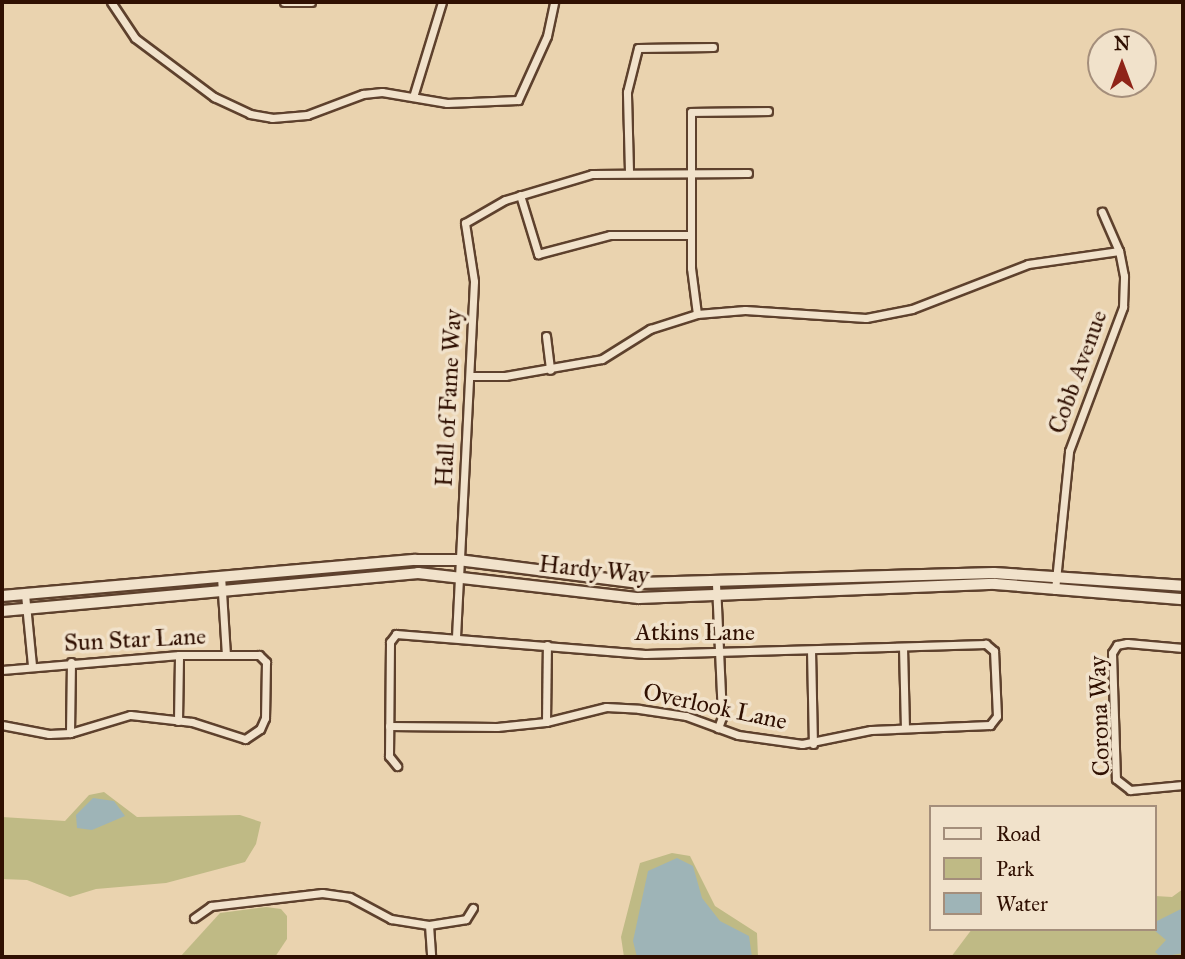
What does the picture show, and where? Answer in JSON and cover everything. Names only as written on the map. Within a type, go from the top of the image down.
[{"type":"main road","name":"Hardy Way","points":[[2,596],[358,563],[458,560],[582,578],[716,584],[994,573],[1183,586]]},
{"type":"main road","name":"Hardy Way","points":[[2,611],[418,573],[628,597],[717,596],[995,584],[1183,599]]},
{"type":"street","points":[[111,2],[135,38],[214,97],[250,114],[307,115],[363,94],[413,97],[447,103],[518,100],[547,36],[554,2]]},
{"type":"street","points":[[284,2],[311,2]]},
{"type":"street","points":[[413,97],[442,2]]},
{"type":"street","points":[[629,172],[627,92],[638,48],[713,47]]},
{"type":"street","points":[[697,314],[690,234],[691,112],[768,111]]},
{"type":"street","points":[[690,234],[610,234],[538,254],[520,195],[592,174],[748,173]]},
{"type":"street","name":"Hall of Fame Way","points":[[456,637],[474,281],[465,223],[520,195]]},
{"type":"street","name":"Cobb Avenue","points":[[1055,590],[1069,451],[1123,307],[1124,276],[1119,251],[1102,212]]},
{"type":"street","points":[[471,376],[550,370],[602,359],[650,329],[697,314],[745,310],[866,318],[912,309],[1028,264],[1119,251]]},
{"type":"street","points":[[546,335],[550,370]]},
{"type":"street","points":[[221,576],[226,655]]},
{"type":"street","points":[[716,584],[722,717],[718,728]]},
{"type":"street","points":[[25,594],[32,665]]},
{"type":"street","name":"Atkins Lane","points":[[389,726],[390,642],[396,634],[456,637],[595,651],[719,654],[986,644],[994,651],[997,716],[990,725]]},
{"type":"street","points":[[546,722],[547,645]]},
{"type":"street","name":"Corona Way","points":[[1183,648],[1117,645],[1112,666],[1116,779],[1121,787],[1183,785]]},
{"type":"street","points":[[903,647],[905,727]]},
{"type":"street","points":[[811,649],[813,744]]},
{"type":"street","points":[[2,725],[70,733],[130,715],[178,721],[179,655]]},
{"type":"street","name":"Sun Star Lane","points":[[2,669],[179,655],[259,655],[266,663],[265,718],[260,729],[245,739],[232,738],[178,721]]},
{"type":"street","points":[[70,733],[71,662]]},
{"type":"street","name":"Overlook Lane","points":[[389,726],[497,727],[546,722],[617,708],[686,716],[718,728],[776,743],[813,744],[905,727],[990,725]]},
{"type":"street","points":[[389,726],[389,756],[397,766]]},
{"type":"street","points":[[194,918],[211,906],[332,893],[350,897],[391,919],[429,926],[466,919],[473,908]]},
{"type":"street","points":[[429,926],[431,957]]},
{"type":"green space","points":[[104,792],[137,817],[240,815],[261,822],[256,844],[245,862],[166,883],[96,889],[70,897],[27,880],[2,879],[2,817],[65,821],[89,795]]},
{"type":"green space","points":[[672,853],[690,856],[715,906],[757,933],[758,957],[624,957],[621,937],[640,863]]},
{"type":"green space","points":[[1183,889],[1183,957],[951,957],[970,931],[1157,931],[1157,896],[1172,897]]},
{"type":"green space","points":[[266,907],[281,909],[287,916],[287,939],[275,957],[180,957],[220,913]]},
{"type":"water","points":[[93,798],[114,801],[125,816],[92,830],[77,828],[76,815]]},
{"type":"water","points":[[677,858],[693,866],[702,898],[720,921],[749,936],[752,957],[637,957],[633,941],[648,871]]},
{"type":"water","points":[[1183,908],[1183,953],[1161,957],[1155,952],[1166,940],[1155,931],[1157,921]]}]
